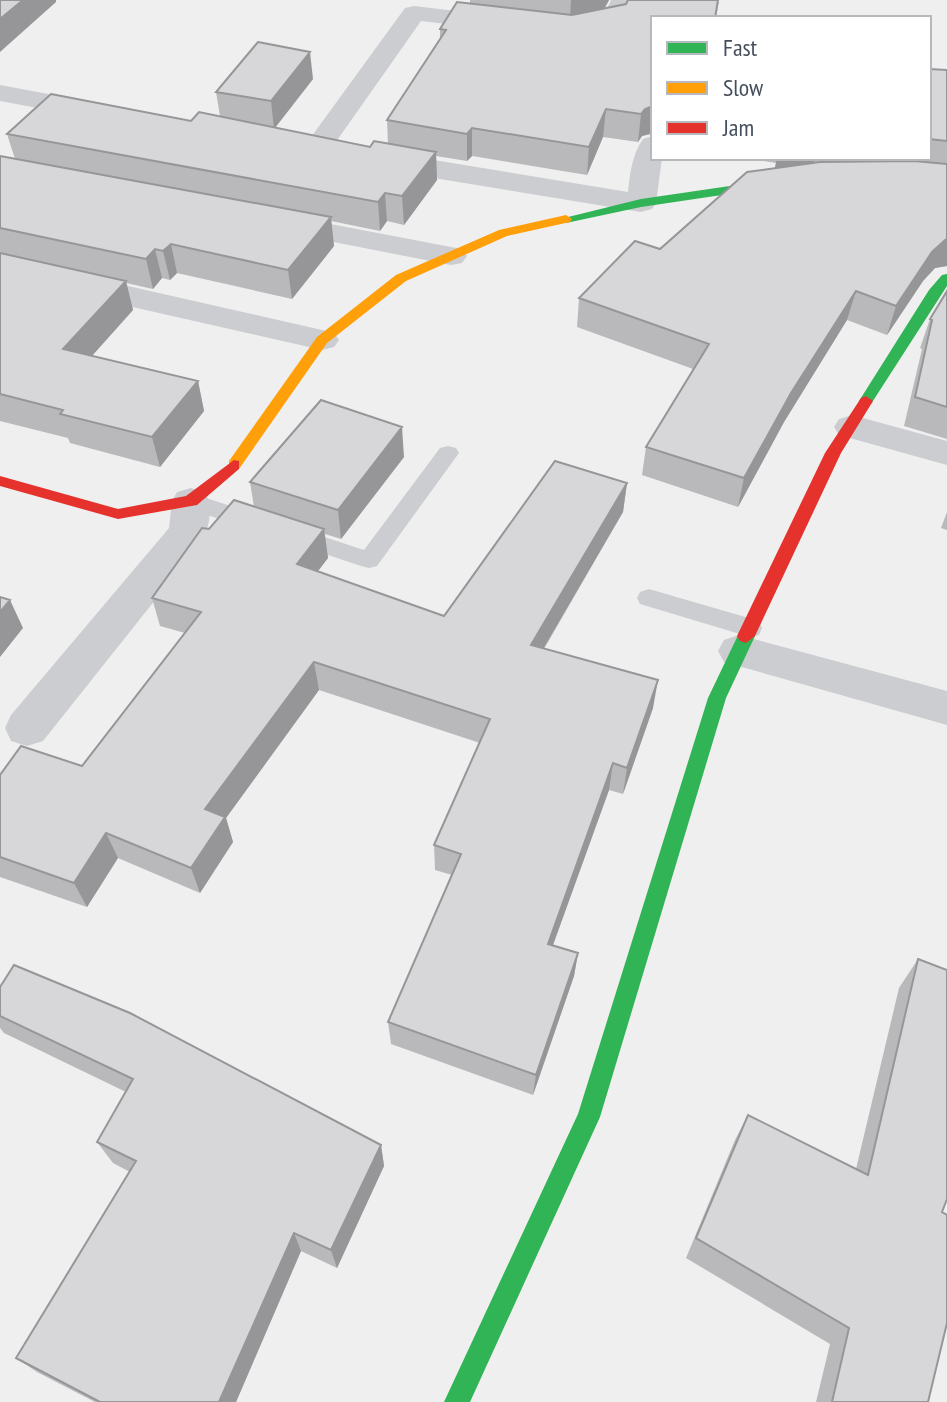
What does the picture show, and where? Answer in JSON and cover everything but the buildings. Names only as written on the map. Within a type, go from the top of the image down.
[{"type":"street","points":[[316,150],[418,7],[570,30],[614,22],[623,0]]},
{"type":"street","points":[[0,93],[135,117]]},
{"type":"street","points":[[286,144],[641,203]]},
{"type":"street","points":[[641,203],[646,162],[651,150]]},
{"type":"street","points":[[0,482],[118,514],[191,501],[240,460],[322,340],[401,278],[503,233],[641,203],[798,181]]},
{"type":"street","points":[[249,218],[451,256]]},
{"type":"street","points":[[0,267],[322,340]]},
{"type":"street","points":[[457,1402],[589,1117],[717,698],[833,453],[930,299],[947,278]]},
{"type":"street","points":[[852,427],[947,453]]},
{"type":"street","points":[[27,728],[188,531],[191,501]]},
{"type":"street","points":[[745,640],[947,708]]},
{"type":"lane","points":[[191,501],[369,560],[448,453]]},
{"type":"lane","points":[[649,598],[745,640]]},
{"type":"traffic: fast","points":[[566,219],[641,203],[785,182]]},
{"type":"traffic: fast","points":[[866,401],[936,290],[947,278]]},
{"type":"traffic: fast","points":[[457,1402],[589,1117],[717,698],[746,636]]},
{"type":"traffic: slow","points":[[234,465],[322,340],[401,278],[503,233],[566,219]]},
{"type":"traffic: jam","points":[[746,636],[833,453],[866,401]]},
{"type":"traffic: jam","points":[[0,481],[118,514],[191,501],[234,465]]}]
